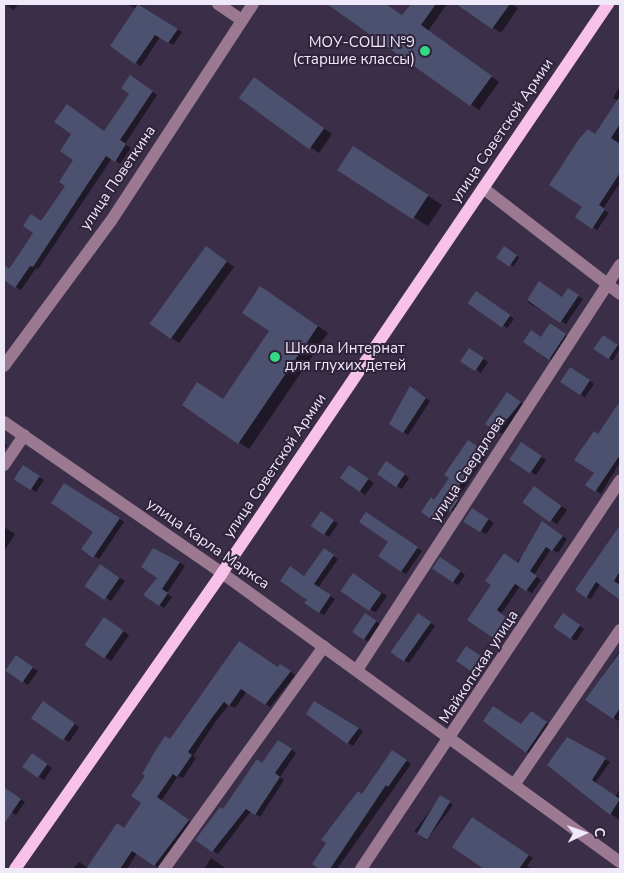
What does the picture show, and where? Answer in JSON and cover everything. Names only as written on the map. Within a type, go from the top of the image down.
[{"type":"main road","name":"улица Советской Армии","points":[[15,869],[222,573],[608,4]]},
{"type":"street","points":[[218,4],[242,20]]},
{"type":"street","name":"улица Поветкина","points":[[4,366],[110,221],[253,4]]},
{"type":"street","points":[[483,188],[620,294]]},
{"type":"street","name":"улица Свердлова","points":[[357,670],[620,265]]},
{"type":"street","name":"улица Карла Маркса","points":[[4,422],[222,573],[620,862]]},
{"type":"street","points":[[4,465],[24,435]]},
{"type":"street","name":"Майкопская улица","points":[[361,869],[451,739],[620,481]]},
{"type":"street","points":[[514,785],[620,630]]},
{"type":"street","points":[[164,869],[324,646]]},
{"type":"building","points":[[138,4],[178,29],[168,43],[155,35],[135,64],[110,46]]},
{"type":"building","name":"МОУ-СОШ №9 (старшие классы)","points":[[327,4],[386,4],[402,15],[411,4],[436,4],[421,25],[492,76],[470,106]]},
{"type":"building","points":[[456,4],[510,4],[492,29]]},
{"type":"building","points":[[130,75],[153,91],[120,140],[126,144],[115,162],[106,156],[33,267],[30,266],[15,288],[4,280],[4,265],[9,269],[33,233],[23,226],[31,214],[41,221],[65,186],[59,182],[73,160],[60,151],[71,134],[54,122],[67,104],[104,131],[129,94],[121,88]]},
{"type":"building","points":[[254,77],[324,128],[309,149],[239,98]]},
{"type":"building","points":[[620,96],[620,124],[611,138],[620,144],[620,173],[599,205],[605,209],[592,229],[575,217],[582,207],[549,185],[579,139],[588,129],[595,134]]},
{"type":"building","points":[[353,146],[428,195],[413,219],[337,170]]},
{"type":"building","points":[[206,246],[227,261],[171,339],[150,324]]},
{"type":"building","points":[[504,246],[517,255],[509,267],[496,257]]},
{"type":"building","points":[[539,281],[562,297],[568,288],[579,295],[560,323],[527,300]]},
{"type":"building","name":"Школа Интернат для глухих детей","points":[[260,286],[318,326],[238,444],[182,405],[197,382],[223,399],[269,331],[242,313]]},
{"type":"building","points":[[476,291],[510,315],[502,327],[467,303]]},
{"type":"building","points":[[550,323],[566,334],[549,360],[523,342],[531,330],[541,337]]},
{"type":"building","points":[[603,335],[618,345],[608,359],[593,349]]},
{"type":"building","points":[[469,348],[484,358],[475,371],[460,361]]},
{"type":"building","points":[[570,367],[590,380],[580,395],[560,382]]},
{"type":"building","points":[[410,386],[426,398],[403,433],[389,424]]},
{"type":"building","points":[[507,392],[521,402],[497,432],[485,424]]},
{"type":"building","points":[[620,401],[620,455],[595,492],[585,485],[594,473],[574,460],[594,431],[598,434]]},
{"type":"building","points":[[468,440],[483,450],[453,495],[459,499],[450,512],[444,508],[435,522],[421,512],[431,497],[434,500],[449,478],[444,475]]},
{"type":"building","points":[[521,442],[542,456],[530,473],[509,459]]},
{"type":"building","points":[[386,461],[405,474],[396,487],[377,474]]},
{"type":"building","points":[[23,465],[40,476],[31,490],[14,479]]},
{"type":"building","points":[[349,465],[369,479],[359,492],[340,478]]},
{"type":"building","points":[[64,483],[120,518],[93,558],[81,549],[93,532],[51,503]]},
{"type":"building","points":[[534,486],[562,506],[550,522],[522,502]]},
{"type":"building","points":[[472,508],[489,519],[480,532],[463,521]]},
{"type":"building","points":[[321,511],[334,520],[324,535],[311,526]]},
{"type":"building","points":[[366,512],[418,547],[401,572],[378,556],[388,542],[359,522]]},
{"type":"building","points":[[542,521],[563,536],[552,551],[546,547],[530,571],[537,576],[526,591],[515,584],[497,610],[507,618],[493,638],[467,620],[491,585],[485,581],[504,553],[518,563]]},
{"type":"building","points":[[620,525],[620,571],[614,581],[620,585],[620,600],[596,582],[586,598],[575,590]]},
{"type":"building","points":[[153,548],[180,562],[162,589],[168,593],[159,606],[143,595],[157,578],[141,567]]},
{"type":"building","points":[[324,548],[334,555],[314,584],[331,595],[319,613],[304,603],[307,600],[280,581],[290,566],[304,576]]},
{"type":"building","points":[[440,557],[461,571],[453,583],[432,569]]},
{"type":"building","points":[[100,564],[120,578],[104,600],[85,586]]},
{"type":"building","points":[[353,573],[382,593],[369,611],[340,591]]},
{"type":"building","points":[[365,613],[377,621],[364,640],[352,632]]},
{"type":"building","points":[[418,613],[431,622],[404,661],[390,652]]},
{"type":"building","points":[[563,613],[580,625],[570,639],[553,627]]},
{"type":"building","points":[[104,617],[124,631],[104,659],[84,645]]},
{"type":"building","points":[[239,641],[278,667],[280,664],[291,671],[265,705],[241,689],[229,706],[224,702],[211,719],[188,752],[192,755],[177,777],[173,774],[157,797],[189,820],[154,866],[132,851],[120,869],[86,869],[117,823],[124,828],[141,803],[131,796],[145,776],[142,774],[154,753],[165,736],[170,739]]},
{"type":"building","points":[[466,646],[481,656],[471,671],[456,661]]},
{"type":"building","points":[[620,652],[620,708],[613,719],[585,700]]},
{"type":"building","points":[[16,655],[33,667],[22,683],[5,671]]},
{"type":"building","points":[[43,701],[75,723],[63,741],[31,718]]},
{"type":"building","points":[[314,701],[359,728],[347,744],[306,714]]},
{"type":"building","points":[[493,706],[521,724],[531,711],[547,722],[526,753],[483,721]]},
{"type":"building","points":[[567,737],[606,758],[592,780],[620,799],[610,815],[547,765]]},
{"type":"building","points":[[278,740],[292,749],[275,773],[280,777],[255,815],[246,809],[212,852],[195,840],[220,807],[223,809],[257,759],[262,763]]},
{"type":"building","points":[[392,750],[407,760],[388,787],[386,785],[330,869],[319,869],[312,864],[326,843],[321,840],[358,791],[362,794]]},
{"type":"building","points":[[32,753],[48,764],[38,778],[22,767]]},
{"type":"building","points":[[4,787],[21,799],[4,824]]},
{"type":"building","points":[[440,795],[450,801],[427,840],[417,834]]},
{"type":"building","points":[[472,817],[529,855],[519,869],[484,869],[452,847]]},
{"type":"place","name":"МОУ-СОШ №9 (старшие классы)","points":[[425,51]]},
{"type":"place","name":"Школа Интернат для глухих детей","points":[[275,357]]}]
